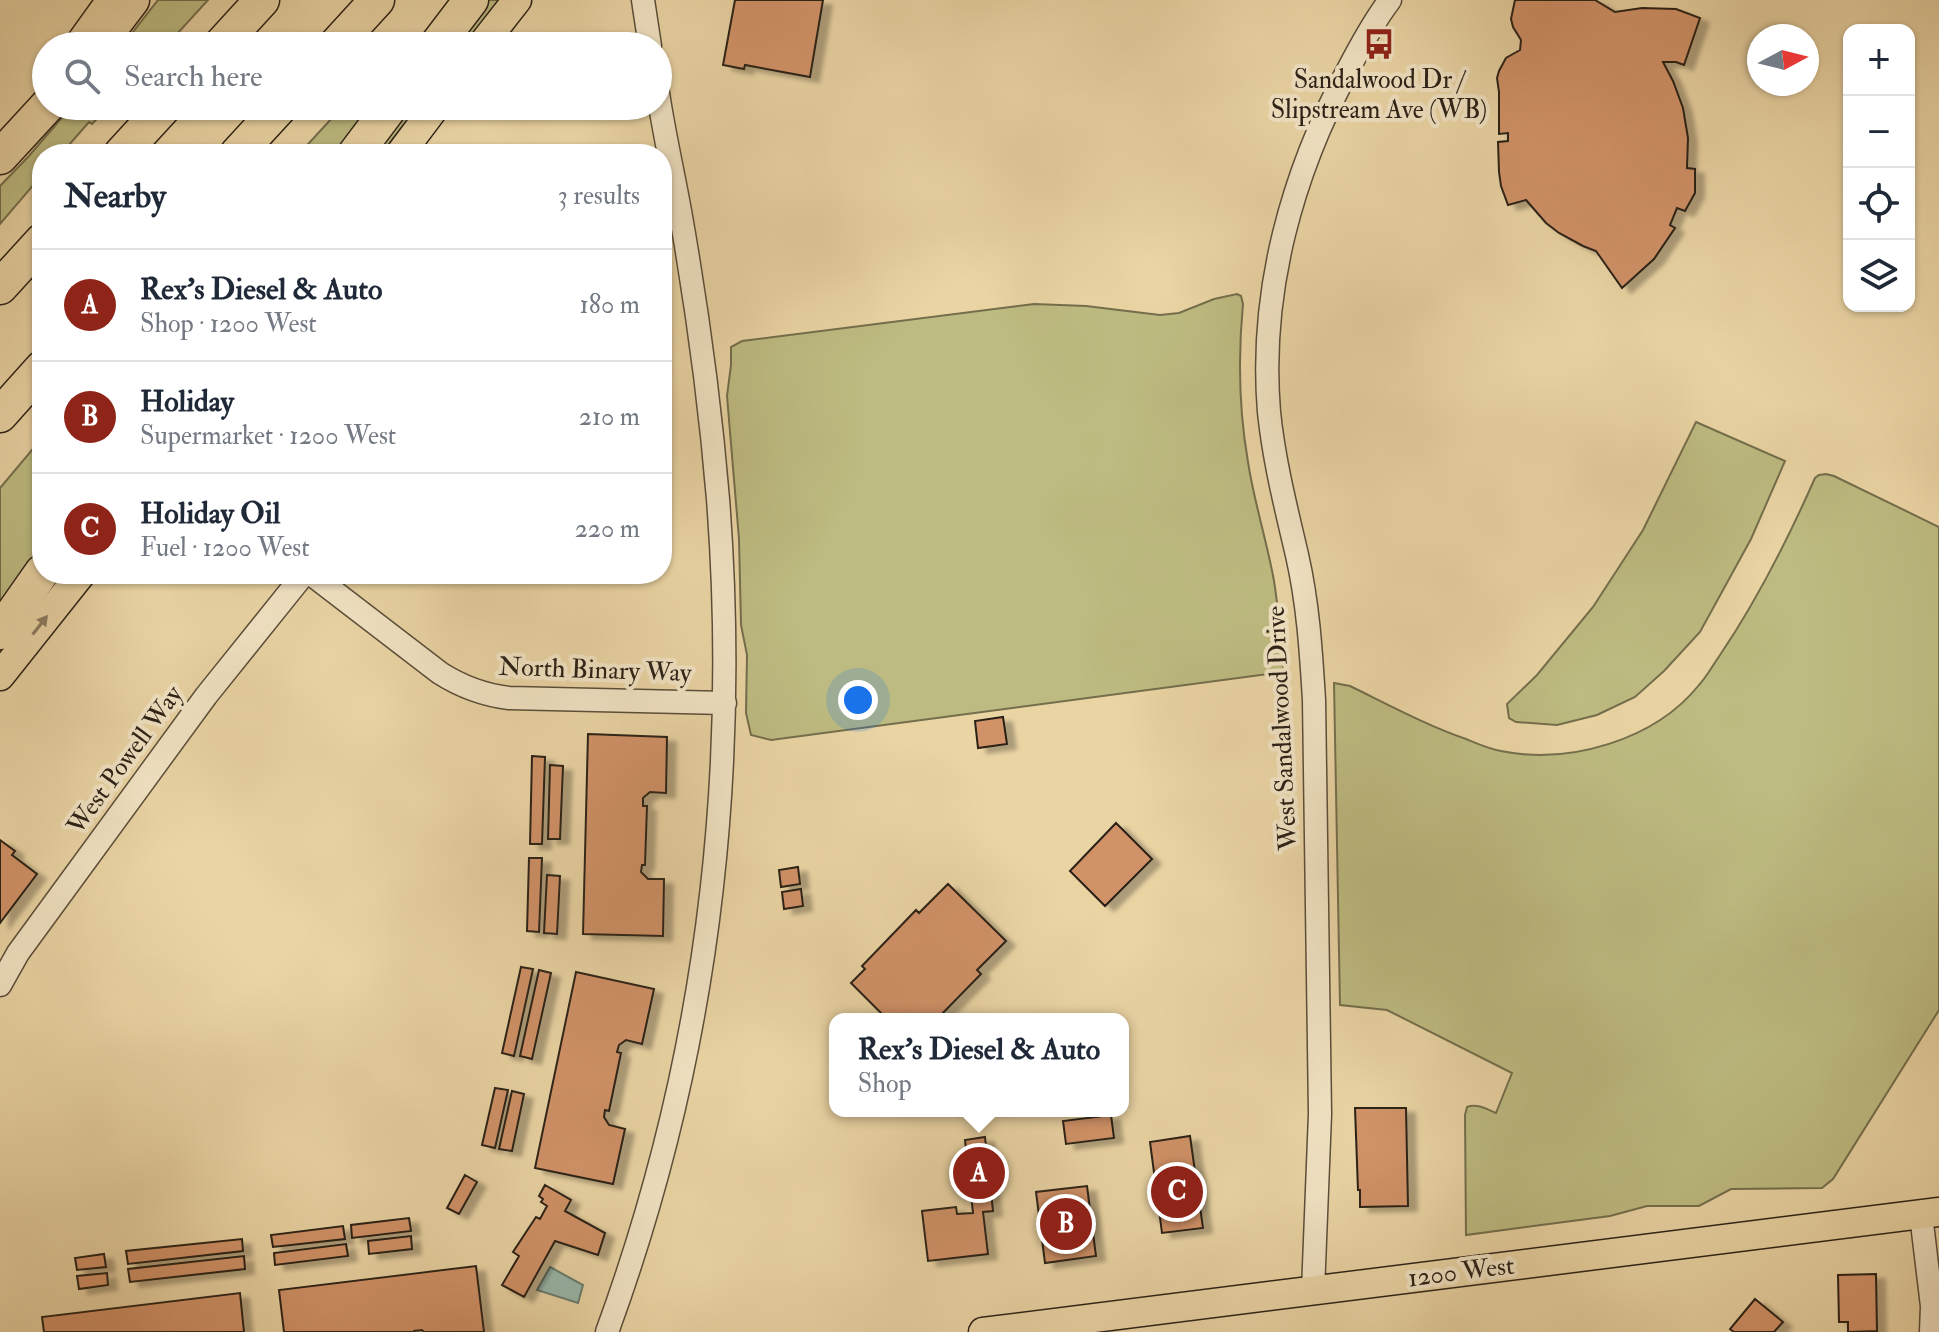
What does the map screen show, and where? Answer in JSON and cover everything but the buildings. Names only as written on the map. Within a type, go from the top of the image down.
[{"type":"highway","points":[[108,32],[132,0]]},
{"type":"highway","points":[[233,32],[262,0]]},
{"type":"highway","points":[[348,32],[377,0]]},
{"type":"highway","points":[[447,32],[471,0]]},
{"type":"highway","points":[[0,157],[34,120]]},
{"type":"highway","points":[[130,144],[152,120]]},
{"type":"highway","points":[[246,144],[268,120]]},
{"type":"highway","points":[[362,144],[380,120]]},
{"type":"highway","points":[[0,287],[32,252]]},
{"type":"highway","points":[[0,415],[32,379]]},
{"type":"highway","points":[[0,632],[34,584]]},
{"type":"main road","points":[[88,32],[111,0]]},
{"type":"main road","points":[[492,32],[517,0]]},
{"type":"main road","points":[[0,147],[32,107]]},
{"type":"main road","points":[[408,144],[426,120]]},
{"type":"main road","points":[[0,676],[73,584]]},
{"type":"main road","name":"1200 West","points":[[983,1332],[1930,1214]]},
{"type":"street","points":[[643,0],[648,32]]},
{"type":"street","name":"West Sandalwood Drive","points":[[1313,1291],[1320,1114],[1314,700],[1303,588],[1281,486],[1270,413],[1268,338],[1274,279],[1283,236],[1306,163],[1340,84],[1390,0]]},
{"type":"street","points":[[663,120],[667,144]]},
{"type":"street","points":[[607,1332],[654,1186],[683,1074],[704,957],[723,770],[722,567],[711,432],[694,300],[672,174]]},
{"type":"street","name":"West Powell Way","points":[[0,985],[18,953],[206,696],[296,584]]},
{"type":"street","name":"North Binary Way","points":[[324,584],[440,673],[480,693],[509,698],[725,703]]},
{"type":"street","points":[[1930,1214],[1931,1332]]},
{"type":"shaded area","points":[[158,0],[208,0],[179,32],[133,32]]},
{"type":"shaded area","points":[[489,0],[499,0],[475,32],[465,32]]},
{"type":"shaded area","points":[[60,120],[96,120],[92,124],[89,122],[70,144],[39,144]]},
{"type":"shaded area","points":[[330,120],[361,120],[344,144],[308,144]]},
{"type":"shaded area","points":[[400,120],[407,120],[389,144],[382,144]]},
{"type":"shaded area","points":[[32,152],[32,187],[0,224],[0,186]]},
{"type":"shaded area","points":[[1237,294],[1241,296],[1243,304],[1240,383],[1245,442],[1274,581],[1284,672],[771,740],[751,735],[746,713],[747,655],[741,625],[739,539],[727,396],[731,347],[742,341],[1034,304],[1086,306],[1160,315],[1179,313],[1214,299]]},
{"type":"shaded area","points":[[1696,422],[1785,461],[1751,539],[1700,632],[1635,697],[1597,715],[1557,725],[1516,722],[1509,718],[1507,704],[1537,675],[1593,607],[1643,530]]},
{"type":"shaded area","points":[[32,450],[32,565],[0,609],[0,488]]},
{"type":"shaded area","points":[[1826,474],[1939,527],[1939,1010],[1833,1179],[1822,1188],[1731,1189],[1699,1206],[1647,1206],[1610,1216],[1466,1235],[1467,1107],[1478,1106],[1496,1113],[1512,1073],[1387,1010],[1340,1005],[1334,683],[1350,686],[1436,727],[1501,751],[1554,754],[1582,751],[1635,734],[1681,704],[1705,678],[1760,590],[1815,478]]},
{"type":"shaded area","points":[[550,1267],[583,1285],[578,1303],[537,1290]]},
{"type":"place","name":"Sandalwood Dr / Slipstream Ave (WB)","points":[[1379,44]]},
{"type":"place","name":"Rex's Diesel & Auto","points":[[979,1173]]},
{"type":"place","name":"Holiday Oil","points":[[1177,1192]]},
{"type":"place","name":"Holiday","points":[[1066,1224]]}]
